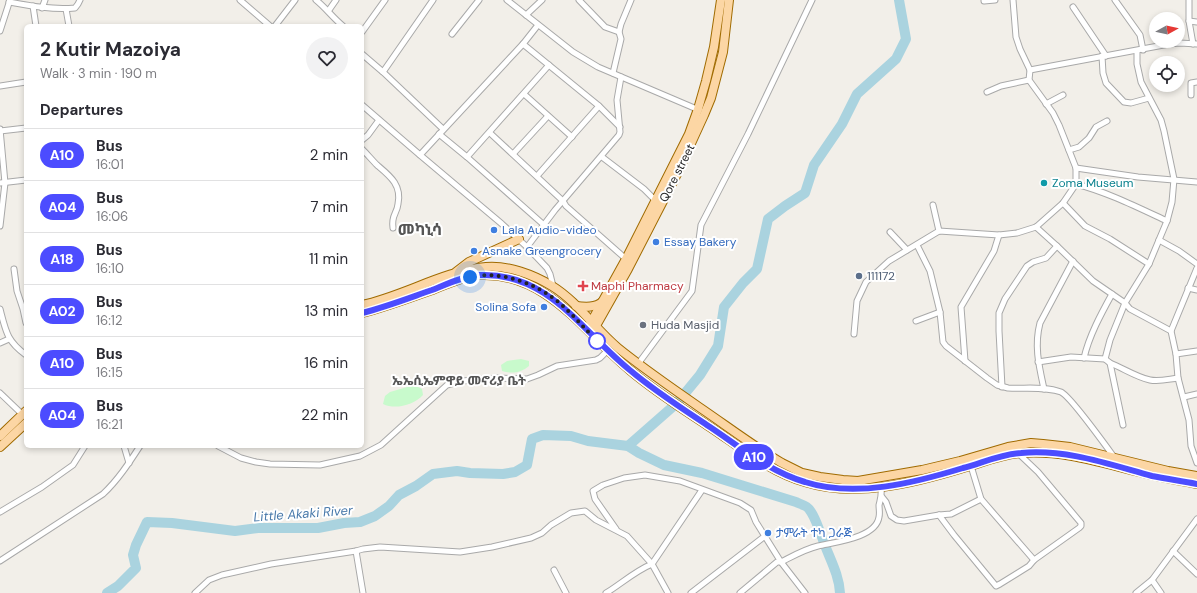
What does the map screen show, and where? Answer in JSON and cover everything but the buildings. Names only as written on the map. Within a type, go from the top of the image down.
[{"type":"main road","name":"Qore street","points":[[593,324],[605,310],[628,269],[677,174],[701,112],[721,0]]},
{"type":"main road","name":"Qore street","points":[[589,332],[689,134],[701,112],[711,98],[723,52],[729,0]]},
{"type":"main road","points":[[455,273],[469,262],[519,239]]},
{"type":"main road","points":[[364,305],[455,273],[486,267],[500,267],[516,270],[533,276],[553,286],[576,306],[605,336],[638,364],[665,384],[782,463],[802,473],[858,481],[880,478],[960,461],[1008,447],[1031,443],[1070,447],[1168,471],[1197,476]]},
{"type":"main road","points":[[364,312],[461,279],[479,275],[513,279],[531,285],[561,305],[607,351],[659,394],[693,415],[766,465],[804,482],[822,487],[847,490],[882,487],[937,476],[1002,456],[1018,453],[1046,452],[1066,454],[1165,479],[1197,484]]},
{"type":"main road","points":[[576,306],[587,307],[600,304],[605,299]]},
{"type":"main road","points":[[605,310],[601,325],[605,336]]},
{"type":"main road","points":[[0,436],[24,413]]},
{"type":"main road","points":[[0,447],[24,425]]},
{"type":"street","points":[[42,8],[45,0]]},
{"type":"street","points":[[0,31],[10,1],[42,8],[66,9],[75,8],[80,0]]},
{"type":"street","points":[[277,24],[295,0]]},
{"type":"street","points":[[316,0],[329,10],[333,17],[341,24]]},
{"type":"street","points":[[329,10],[336,0]]},
{"type":"street","points":[[364,29],[385,0]]},
{"type":"street","points":[[383,72],[433,0]]},
{"type":"street","points":[[452,34],[479,0]]},
{"type":"street","points":[[507,0],[573,52],[598,67],[701,112]]},
{"type":"street","points":[[526,15],[542,0]]},
{"type":"street","points":[[579,0],[605,27],[619,32]]},
{"type":"street","points":[[613,73],[621,40],[619,32],[624,13],[630,0]]},
{"type":"street","points":[[638,364],[647,354],[692,290],[701,225],[748,134],[812,0]]},
{"type":"street","points":[[984,1],[995,0]]},
{"type":"street","points":[[854,334],[857,301],[866,282],[889,261],[939,231],[999,235],[1017,233],[1036,228],[1063,203],[1076,184],[1076,168],[1059,126],[1053,113],[1029,80],[1030,70],[1016,37],[1013,0]]},
{"type":"street","points":[[1115,0],[1140,35],[1143,50]]},
{"type":"street","points":[[1030,70],[1180,43],[1195,44],[1189,21],[1189,0]]},
{"type":"street","points":[[243,1],[268,24]]},
{"type":"street","points":[[33,6],[36,24]]},
{"type":"street","points":[[1073,7],[1104,56],[1103,73],[1106,83],[1124,102],[1130,103],[1149,98]]},
{"type":"street","points":[[66,9],[69,24]]},
{"type":"street","points":[[1189,21],[1197,22]]},
{"type":"street","points":[[420,156],[443,129],[523,44],[538,25]]},
{"type":"street","points":[[523,44],[600,106],[620,127]]},
{"type":"street","points":[[1105,359],[1110,340],[1125,303],[1149,264],[1160,240],[1172,202],[1174,179],[1164,131],[1161,120],[1141,82],[1137,64],[1137,51]]},
{"type":"street","points":[[364,56],[443,129]]},
{"type":"street","points":[[467,157],[550,65]]},
{"type":"street","points":[[527,247],[563,201],[620,135],[617,100],[622,77]]},
{"type":"street","points":[[987,92],[1001,86],[1029,80]]},
{"type":"street","points":[[0,86],[24,82]]},
{"type":"street","points":[[1191,95],[1191,83],[1197,82]]},
{"type":"street","points":[[524,94],[572,137]]},
{"type":"street","points":[[1046,104],[1063,95]]},
{"type":"street","points":[[537,176],[600,106]]},
{"type":"street","points":[[364,107],[519,239],[547,268],[553,286]]},
{"type":"street","points":[[513,154],[548,116]]},
{"type":"street","points":[[364,138],[379,120]]},
{"type":"street","points":[[1069,150],[1079,147],[1089,138],[1096,127],[1107,121]]},
{"type":"street","points":[[0,226],[2,183],[0,130],[24,128]]},
{"type":"street","points":[[490,133],[537,176],[563,201],[566,206],[626,259]]},
{"type":"street","points":[[439,134],[544,225]]},
{"type":"street","points":[[364,151],[390,174],[396,184],[398,204],[393,215],[393,228]]},
{"type":"street","points":[[602,157],[644,189],[655,200]]},
{"type":"street","points":[[1076,168],[1138,177],[1197,182]]},
{"type":"street","points":[[2,183],[24,180]]},
{"type":"street","points":[[1076,184],[1125,202],[1167,221]]},
{"type":"street","points":[[1063,203],[1086,226],[1110,239],[1149,264]]},
{"type":"street","points":[[933,205],[939,231]]},
{"type":"street","points":[[1036,228],[1093,281],[1125,303],[1130,309],[1171,331]]},
{"type":"street","points":[[890,232],[907,250]]},
{"type":"street","points":[[965,361],[961,307],[994,251],[999,235]]},
{"type":"street","points":[[1160,240],[1197,264]]},
{"type":"street","points":[[917,245],[930,271],[940,312],[943,342],[946,346],[987,378],[1002,387],[1044,389],[1063,393],[1114,457],[1112,465]]},
{"type":"street","points":[[1002,387],[998,330],[999,313],[1005,299],[1027,266],[1033,262],[1046,258],[1057,246]]},
{"type":"street","points":[[1044,389],[1038,362],[1037,345],[1040,323],[1073,261]]},
{"type":"street","points":[[1197,268],[1171,331],[1176,354],[1178,378],[1184,397],[1189,420],[1192,446],[1197,462]]},
{"type":"street","points":[[14,269],[17,291],[23,301]]},
{"type":"street","points":[[1188,288],[1197,290]]},
{"type":"street","points":[[1084,358],[1100,317],[1112,294]]},
{"type":"street","points":[[0,309],[9,339],[24,353]]},
{"type":"street","points":[[916,321],[940,312]]},
{"type":"street","points":[[0,343],[9,339]]},
{"type":"street","points":[[222,448],[241,458],[270,464],[320,465],[360,456],[381,445],[447,385],[462,381],[497,378],[527,378],[538,375],[557,366],[596,360],[607,351]]},
{"type":"street","points":[[1176,354],[1197,351]]},
{"type":"street","points":[[1038,362],[1070,358],[1105,359],[1139,377],[1150,380],[1159,381],[1178,378]]},
{"type":"street","points":[[1110,363],[1123,424]]},
{"type":"street","points":[[0,393],[24,413]]},
{"type":"street","points":[[1184,397],[1197,394]]},
{"type":"street","points":[[0,512],[42,487],[73,465],[84,448]]},
{"type":"street","points":[[125,448],[129,463]]},
{"type":"street","points":[[0,561],[103,494],[112,485],[139,448]]},
{"type":"street","points":[[939,515],[996,586],[1030,566],[1034,560],[1079,528],[1081,523],[1038,472],[1018,453]]},
{"type":"street","points":[[971,466],[981,499],[1034,560]]},
{"type":"street","points":[[618,531],[595,499],[593,491],[603,485],[629,477],[645,475],[680,481],[740,503],[751,510],[764,536],[781,562],[805,593]]},
{"type":"street","points":[[740,593],[773,564],[781,562],[804,550],[866,533],[874,528],[879,518],[879,504],[882,497],[882,487]]},
{"type":"street","points":[[606,593],[644,567],[652,564],[702,490]]},
{"type":"street","points":[[882,497],[886,502],[891,516],[897,520],[904,521],[951,514],[981,499]]},
{"type":"street","points":[[195,593],[209,580],[222,575],[271,564],[363,549],[380,547],[460,552],[492,547],[532,538],[542,533],[550,525],[571,513],[585,511],[596,520],[627,536],[652,564],[668,593]]},
{"type":"street","points":[[1136,593],[1152,580],[1197,519]]},
{"type":"street","points":[[691,593],[764,536]]},
{"type":"street","points":[[356,551],[363,593]]},
{"type":"street","points":[[1173,551],[1197,574]]},
{"type":"street","points":[[554,570],[566,593]]},
{"type":"street","points":[[1152,580],[1161,593]]},
{"type":"green space","points":[[521,359],[529,361],[529,366],[516,372],[502,371],[501,365],[507,361]]},
{"type":"green space","points":[[414,385],[422,389],[423,395],[419,399],[404,406],[393,407],[383,404],[385,396],[390,392]]},
{"type":"waterway","name":"Little Akaki River","points":[[628,446],[677,403],[700,375],[718,346],[724,307],[743,283],[757,269],[768,219],[805,193],[814,165],[842,124],[857,94],[896,59],[906,39],[899,0]]},
{"type":"waterway","name":"Little Akaki River","points":[[107,593],[118,586],[136,568],[133,555],[147,522],[172,523],[235,531],[258,528],[318,528],[344,523],[360,522],[375,516],[389,506],[399,495],[416,486],[433,474],[457,471],[503,474],[515,472],[527,465],[532,439],[543,435],[571,436],[588,441],[628,446],[664,465],[702,473],[805,506],[811,512],[817,523],[838,578],[840,593]]},
{"type":"bus line","name":"A10","points":[[364,312],[461,279],[479,275],[513,279],[531,285],[561,305],[607,351],[659,394],[693,415],[766,465],[795,479],[822,487],[847,490],[882,487],[937,476],[1002,456],[1018,453],[1046,452],[1066,454],[1165,479],[1197,484]]},
{"type":"place","name":"Zoma Museum","points":[[1044,183]]},
{"type":"place","name":"Lala Audio-video","points":[[494,230]]},
{"type":"place","name":"Essay Bakery","points":[[656,242]]},
{"type":"place","name":"Asnake Greengrocery","points":[[474,251]]},
{"type":"place","name":"111172","points":[[859,276]]},
{"type":"place","name":"Maphi Pharmacy","points":[[583,286]]},
{"type":"place","name":"Solina Sofa","points":[[544,307]]},
{"type":"place","name":"Huda Masjid","points":[[643,325]]},
{"type":"place","name":"ታምራት ተካ ጋራጅ","points":[[768,533]]},
{"type":"district","name":"መካኒሳ","points":[[420,229]]},
{"type":"district","name":"ኤኤሲኤምዋይ መኖሪያ ቤት","points":[[459,380]]},
{"type":"route","points":[[470,277],[479,275],[495,276],[513,279],[531,285],[561,305],[599,343],[597,341]]}]
